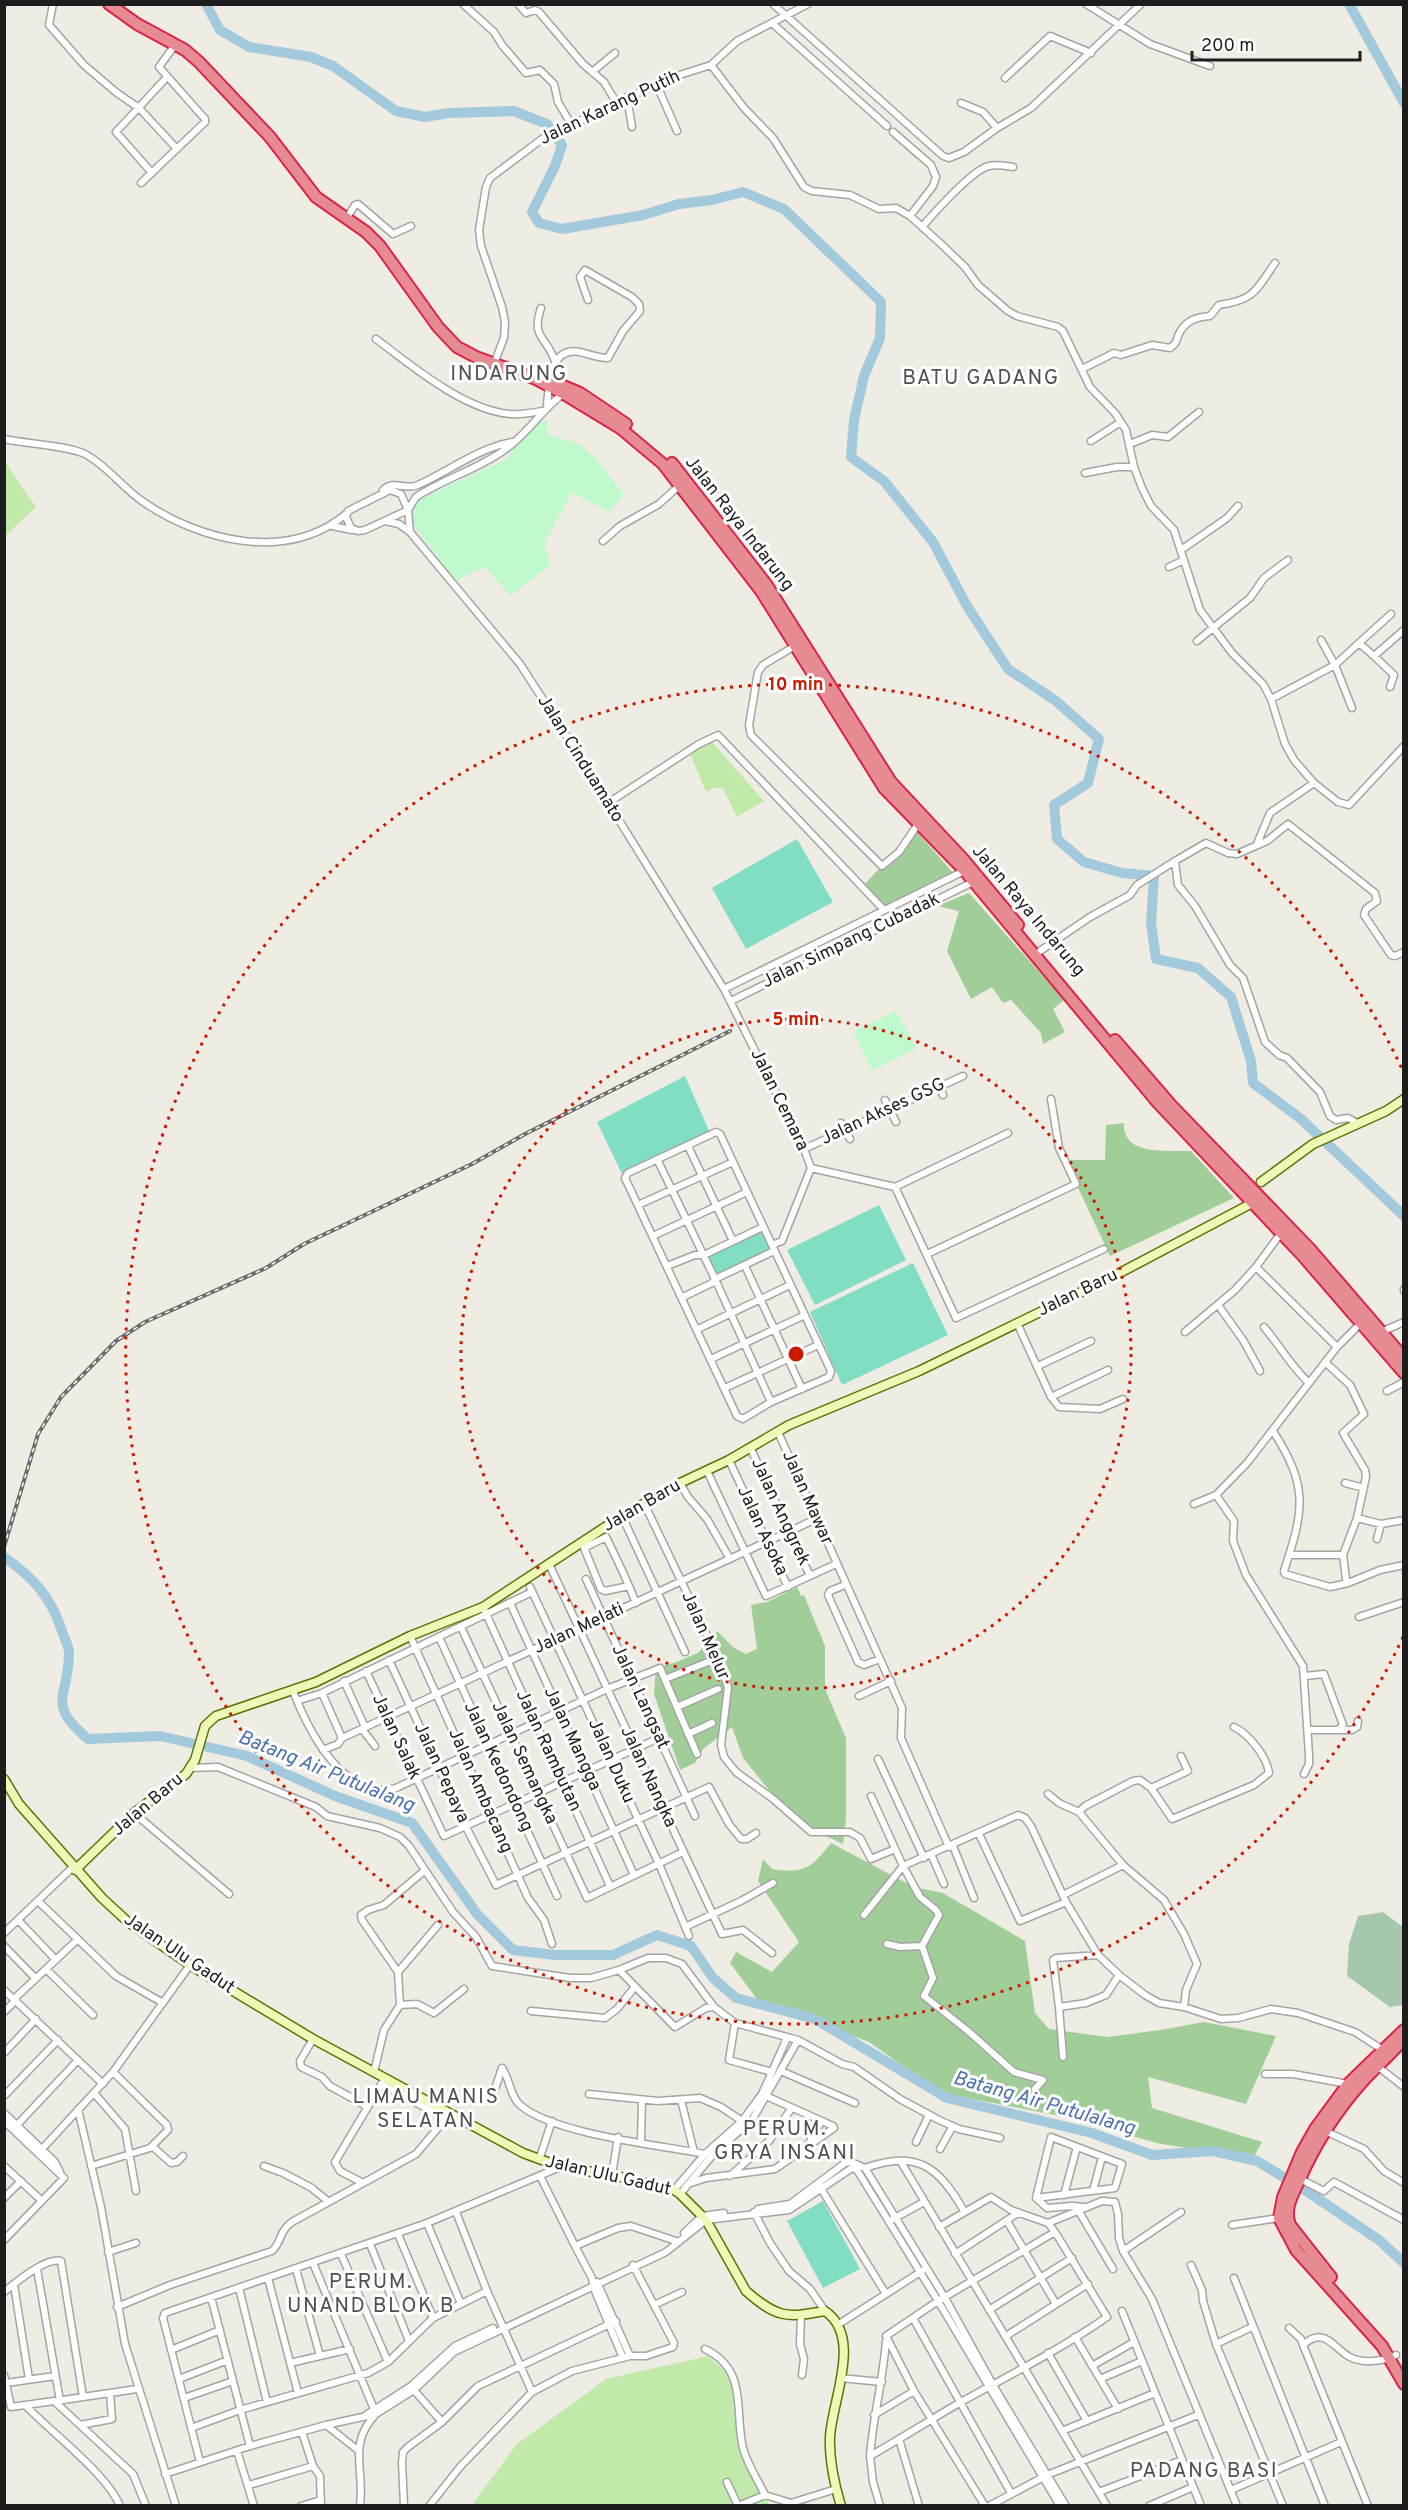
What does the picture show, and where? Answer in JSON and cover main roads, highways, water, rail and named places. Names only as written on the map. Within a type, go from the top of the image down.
[{"type":"highway","name":"Jalan Raya Indarung","points":[[109,4],[137,24],[176,44],[199,62],[261,128],[315,197],[366,232],[380,246],[438,327],[452,342],[465,352],[567,391],[620,428],[683,482],[766,584],[848,722],[879,781],[915,828],[972,875],[1158,1103],[1251,1195],[1310,1249],[1404,1374]]},
{"type":"highway","name":"Jalan Raya Indarung","points":[[683,482],[761,591],[795,646],[891,782],[1040,951],[1158,1092],[1251,1195],[1281,1233],[1364,1320],[1381,1332],[1404,1358]]},
{"type":"highway","points":[[1347,2300],[1296,2250],[1279,2218],[1286,2199],[1348,2084],[1404,2030]]},
{"type":"highway","points":[[1297,2178],[1302,2152],[1330,2116],[1377,2066],[1401,2046]]},
{"type":"highway","points":[[1286,2199],[1287,2217],[1295,2233],[1404,2370]]},
{"type":"highway","points":[[1393,2357],[1404,2384]]},
{"type":"waterway","points":[[206,4],[220,30],[249,47],[311,57],[333,66],[396,111],[425,117],[449,113],[514,111],[547,124],[562,145],[555,166],[532,212],[539,223],[562,229],[643,215],[679,204],[712,200],[743,192],[784,209],[881,302],[880,338],[864,376],[854,420],[851,457],[884,481],[933,542],[967,606],[1008,669],[1056,701],[1099,739],[1088,783],[1054,805],[1057,839],[1084,862],[1122,873],[1154,876],[1151,923],[1156,959],[1198,968],[1231,997],[1251,1061],[1253,1083],[1301,1119],[1404,1216]]},
{"type":"waterway","points":[[1349,4],[1404,103]]},
{"type":"waterway","name":"Batang Air Putulalang","points":[[4,1557],[33,1581],[53,1608],[69,1653],[62,1699],[63,1708],[75,1727],[88,1739],[160,1736],[247,1756],[335,1796],[412,1823],[477,1914],[513,1950],[555,1955],[613,1955],[657,1935],[691,1946],[713,1978],[736,1998],[815,2019],[947,2098],[1092,2133],[1152,2155],[1213,2151],[1257,2161],[1379,2240],[1404,2263]]},
{"type":"railway","points":[[4,1547],[38,1434],[61,1397],[116,1341],[145,1322],[266,1268],[304,1244],[472,1164],[525,1134],[730,1031]]},
{"type":"district","name":"INDARUNG","points":[[509,374]]},
{"type":"district","name":"BATU GADANG","points":[[981,378]]},
{"type":"district","name":"LIMAU MANIS SELATAN","points":[[426,2109]]},
{"type":"district","name":"PERUM. GRYA INSANI","points":[[785,2141]]},
{"type":"district","name":"PERUM. UNAND BLOK B","points":[[371,2294]]},
{"type":"district","name":"PADANG BASI","points":[[1204,2471]]}]
